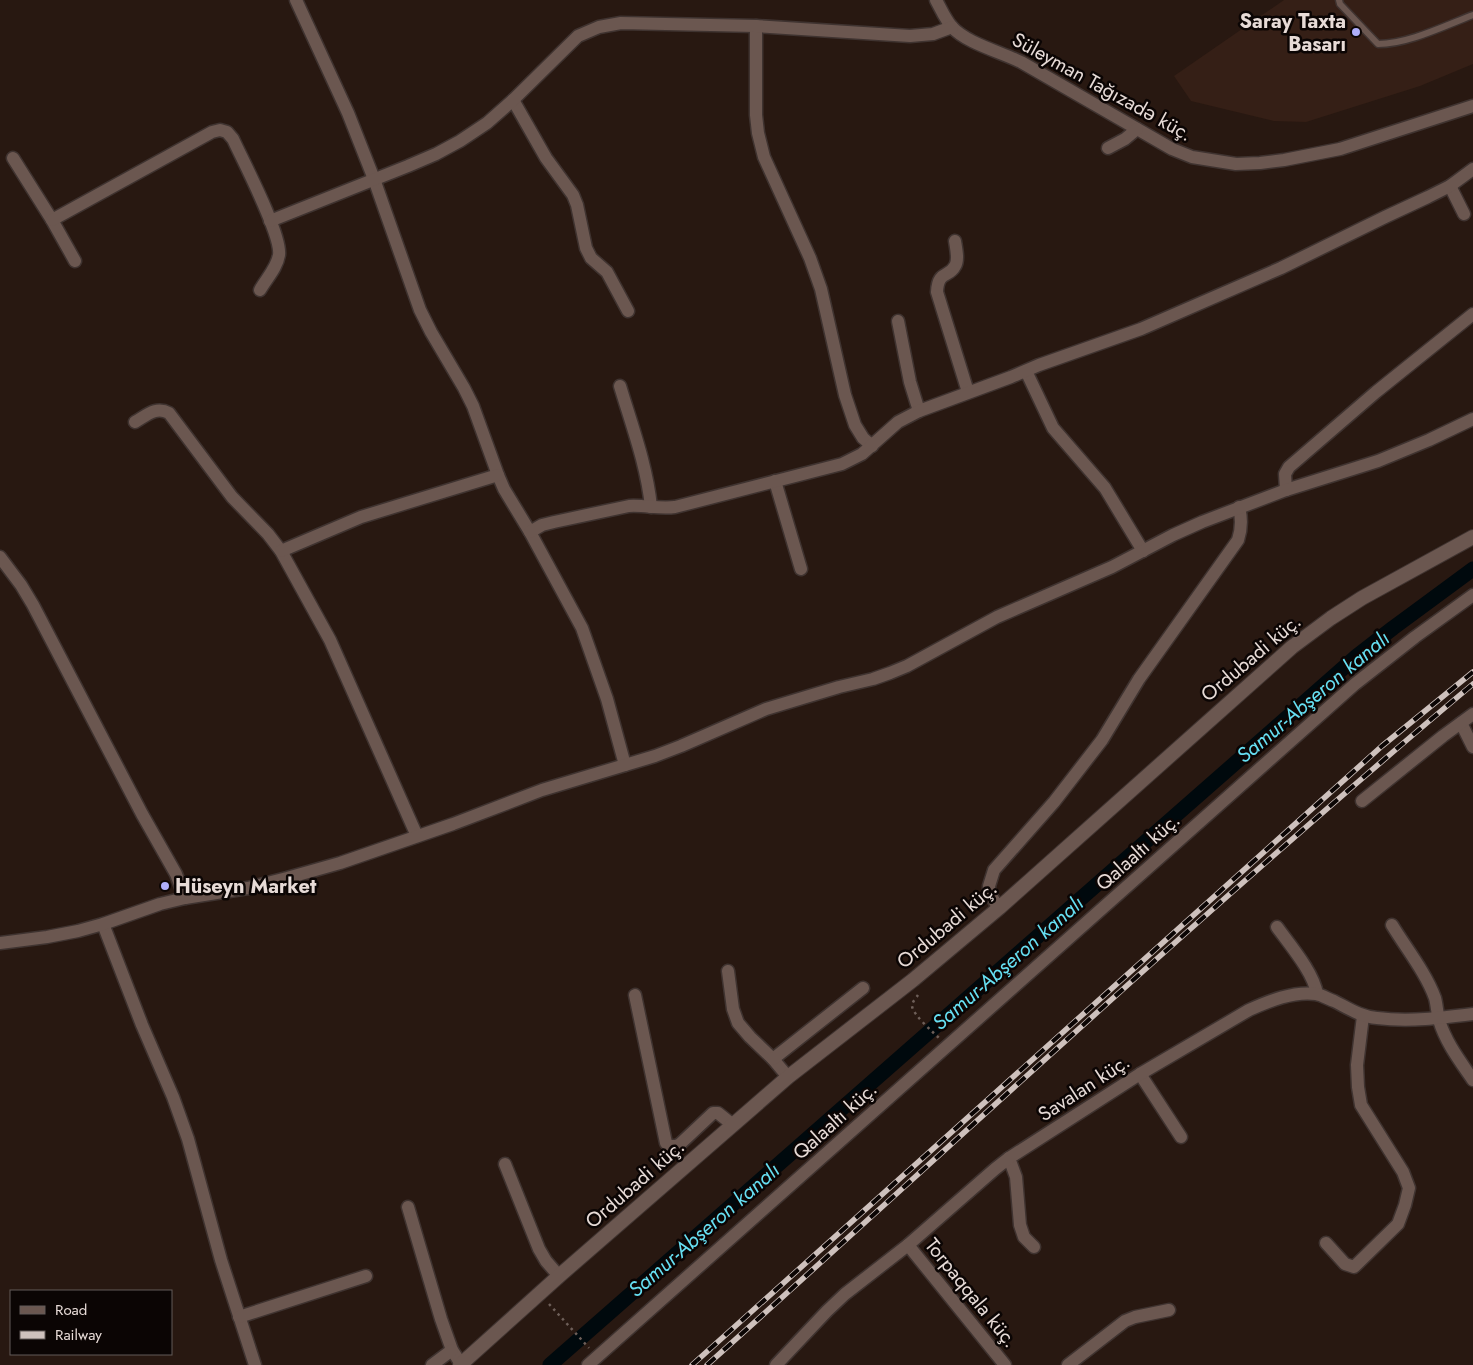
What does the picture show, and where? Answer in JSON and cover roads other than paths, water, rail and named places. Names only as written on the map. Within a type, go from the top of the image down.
[{"type":"street","points":[[296,0],[348,113],[374,179],[420,310],[473,406],[504,489],[530,532],[582,628],[607,699],[625,764]]},
{"type":"street","name":"Süleyman Tağızadə küç.","points":[[936,0],[952,27],[961,35],[975,43],[1021,62],[1172,149],[1192,157],[1236,164],[1260,164],[1284,160],[1340,149],[1473,106]]},
{"type":"street","points":[[270,221],[429,157],[460,142],[487,123],[513,100],[578,36],[599,27],[621,23],[756,26],[910,36],[933,34],[952,27]]},
{"type":"street","points":[[756,26],[756,115],[764,157],[810,258],[821,289],[845,395],[855,425],[863,438],[872,446]]},
{"type":"street","points":[[513,100],[546,158],[573,195],[577,205],[586,248],[591,258],[607,272],[628,311]]},
{"type":"street","points":[[1108,148],[1125,140],[1138,129]]},
{"type":"street","points":[[52,220],[212,132],[220,130],[227,132],[233,139],[270,221],[279,247],[276,265],[260,290]]},
{"type":"street","points":[[12,158],[52,220],[75,261]]},
{"type":"street","points":[[530,532],[542,525],[620,508],[641,506],[661,509],[676,507],[842,464],[862,454],[898,422],[919,411],[1133,332],[1214,298],[1281,268],[1450,186],[1473,169]]},
{"type":"street","points":[[1450,186],[1464,214]]},
{"type":"street","points":[[955,241],[957,261],[955,268],[942,276],[938,283],[938,292],[968,392]]},
{"type":"street","points":[[1286,490],[1285,474],[1289,467],[1376,392],[1473,314]]},
{"type":"street","points":[[898,321],[910,382],[919,411]]},
{"type":"street","points":[[1026,371],[1053,428],[1105,488],[1143,551]]},
{"type":"street","points":[[620,386],[646,471],[651,507]]},
{"type":"street","points":[[135,422],[153,411],[163,410],[169,413],[232,497],[268,534],[281,551],[330,640],[417,836]]},
{"type":"street","points":[[0,943],[78,931],[160,904],[248,888],[340,862],[542,790],[655,756],[766,709],[890,673],[907,666],[997,616],[1112,567],[1173,535],[1286,490],[1378,460],[1429,440],[1473,419]]},
{"type":"street","points":[[281,551],[361,517],[498,475]]},
{"type":"street","points":[[776,481],[801,568]]},
{"type":"street","points":[[999,908],[989,893],[994,870],[1054,802],[1102,740],[1139,679],[1238,540],[1242,529],[1240,507]]},
{"type":"street","name":"Ordubadi küç.","points":[[461,1365],[559,1276],[788,1078],[914,980],[999,908],[1292,647],[1362,598],[1473,537]]},
{"type":"street","points":[[0,557],[33,605],[142,814],[176,874],[185,898]]},
{"type":"street","name":"Qalaaltı küç.","points":[[593,1361],[1355,684],[1473,595]]},
{"type":"street","points":[[1362,801],[1473,714]]},
{"type":"street","points":[[1461,723],[1473,747]]},
{"type":"street","points":[[103,924],[185,1131],[221,1260],[255,1365]]},
{"type":"street","points":[[1392,925],[1427,981],[1436,999],[1438,1018],[1445,1037],[1456,1057],[1473,1080]]},
{"type":"street","points":[[1277,927],[1312,976],[1317,994]]},
{"type":"street","points":[[728,971],[733,1009],[738,1023],[773,1059],[788,1078]]},
{"type":"street","points":[[773,1059],[863,988]]},
{"type":"street","name":"Savalan küç.","points":[[776,1365],[839,1300],[908,1246],[1009,1158],[1140,1074],[1249,1010],[1268,1001],[1285,996],[1317,994],[1363,1016],[1376,1018],[1438,1018],[1473,1014]]},
{"type":"street","points":[[635,995],[666,1143],[670,1146],[680,1144],[714,1113],[718,1113],[733,1125]]},
{"type":"street","points":[[1326,1244],[1344,1264],[1354,1267],[1398,1224],[1409,1188],[1403,1172],[1361,1104],[1357,1065],[1363,1016]]},
{"type":"street","points":[[1140,1074],[1181,1137]]},
{"type":"street","points":[[1009,1158],[1016,1177],[1022,1231],[1024,1237],[1034,1247]]},
{"type":"street","points":[[505,1164],[539,1249],[546,1261],[559,1276]]},
{"type":"street","points":[[408,1207],[441,1318],[452,1350],[461,1365]]},
{"type":"street","name":"Torpaqqala küç.","points":[[908,1246],[1005,1365]]},
{"type":"street","points":[[239,1317],[366,1276]]},
{"type":"street","points":[[1068,1365],[1125,1322],[1135,1317],[1169,1310]]},
{"type":"street","points":[[432,1365],[452,1350]]},
{"type":"lane","points":[[1339,0],[1340,4],[1378,44],[1391,44],[1473,15]]},
{"type":"waterway","name":"Samur-Abşeron kanalı","points":[[550,1365],[1357,656],[1473,569]]},
{"type":"railway","points":[[692,1365],[1382,746],[1473,672]]},
{"type":"railway","points":[[707,1365],[1182,936],[1473,684]]},
{"type":"place","name":"Saray Taxta Basarı","points":[[1356,32]]},
{"type":"place","name":"Hüseyn Market","points":[[165,886]]}]
